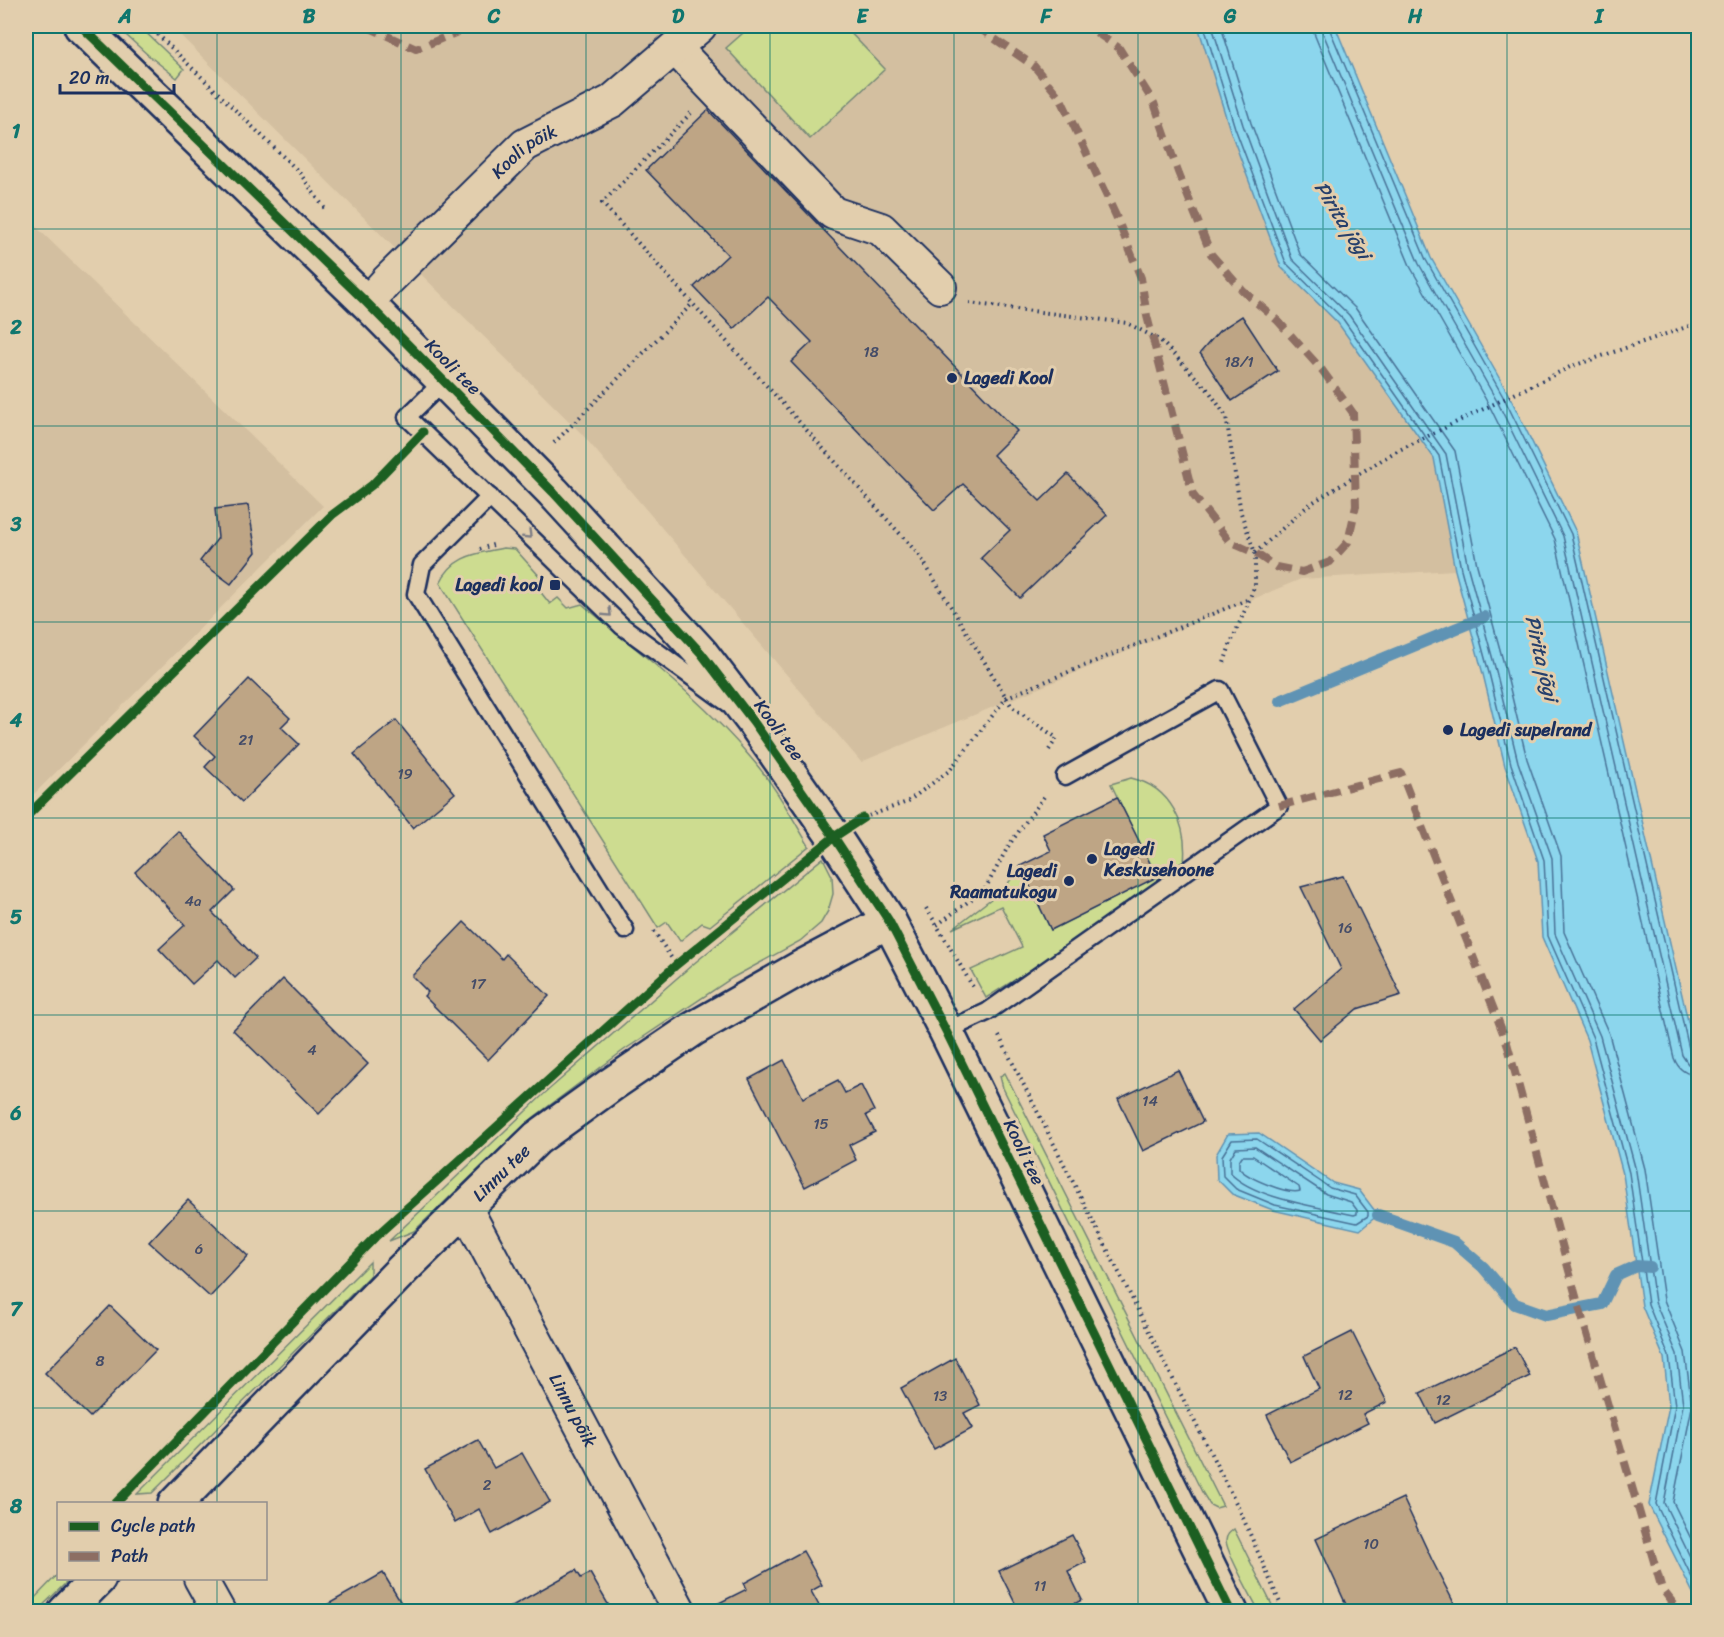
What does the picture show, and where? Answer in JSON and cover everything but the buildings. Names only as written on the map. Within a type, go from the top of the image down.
[{"type":"street","name":"Kooli tee","points":[[81,26],[367,303],[553,492],[701,653],[753,721],[889,921],[946,1031],[1232,1611]]},
{"type":"street","name":"Kooli põik","points":[[367,303],[525,145],[612,101],[700,26]]},
{"type":"street","points":[[675,48],[833,213],[881,229],[940,287]]},
{"type":"street","name":"Linnu tee","points":[[176,1502],[465,1207],[537,1138],[684,1035],[802,967],[889,921]]},
{"type":"street","name":"Linnu põik","points":[[465,1207],[681,1611]]},
{"type":"street","points":[[65,1611],[97,1580]]},
{"type":"street","points":[[201,1580],[219,1611]]},
{"type":"lane","points":[[444,381],[407,417],[622,626],[753,721]]},
{"type":"lane","points":[[490,497],[422,565],[416,594],[625,930]]},
{"type":"lane","points":[[946,1031],[987,1012],[1279,806],[1220,690],[1062,777]]},
{"type":"path","points":[[715,89],[602,203],[920,556],[1012,707],[1057,738],[1046,756],[1062,777],[1054,782],[1010,845],[985,889],[937,925]]},
{"type":"path","points":[[940,287],[969,303],[1127,323],[1160,340],[1209,391],[1226,416],[1241,513],[1255,553],[1255,585],[1230,645],[1220,690]]},
{"type":"path","points":[[554,443],[693,303]]},
{"type":"path","points":[[1255,553],[1310,504],[1394,453],[1570,368],[1698,323]]},
{"type":"path","points":[[834,837],[863,818],[907,802],[950,770],[1006,697],[1250,599]]},
{"type":"path","points":[[667,973],[686,958]]},
{"type":"shaded area","name":"Lagedi Kool","points":[[171,26],[1198,26],[1230,130],[1281,267],[1338,323],[1434,458],[1455,570],[1301,579],[861,762],[581,433]]},
{"type":"shaded area","points":[[26,217],[323,506],[26,802]]},
{"type":"green space","points":[[116,26],[139,26],[184,69],[177,78]]},
{"type":"green space","points":[[751,26],[844,26],[885,69],[810,139],[726,48]]},
{"type":"green space","points":[[503,548],[515,549],[542,579],[535,585],[550,604],[558,598],[568,608],[582,604],[670,677],[712,716],[767,778],[809,846],[710,926],[702,923],[680,941],[667,922],[658,928],[440,583],[452,567],[466,557]]},
{"type":"green space","points":[[1131,778],[1157,790],[1174,810],[1183,835],[1184,863],[1110,920],[986,998],[971,970],[1022,947],[1001,906],[952,929],[1005,888],[1020,866],[1051,930],[1156,877],[1111,784]]},
{"type":"green space","points":[[823,858],[832,876],[833,894],[828,911],[821,923],[800,941],[732,978],[624,1050],[534,1117],[414,1231],[389,1241],[545,1093],[692,965]]},
{"type":"green space","points":[[1005,1073],[1223,1506],[1216,1508],[1210,1505],[1202,1492],[1003,1088],[1000,1076]]},
{"type":"green space","points":[[370,1262],[370,1276],[152,1493],[137,1494]]},
{"type":"green space","points":[[1234,1529],[1275,1611],[1259,1611],[1240,1576],[1226,1541],[1227,1535]]},
{"type":"green space","points":[[57,1575],[57,1580],[69,1580],[37,1611],[26,1611],[26,1607]]},
{"type":"water","name":"Pirita jõgi","points":[[1198,26],[1335,26],[1431,258],[1510,397],[1576,532],[1698,1065],[1698,1603],[1649,1505],[1669,1406],[1664,1358],[1642,1306],[1623,1174],[1587,1040],[1542,937],[1538,861],[1505,766],[1455,570],[1434,458],[1338,323],[1281,267],[1230,130]]},
{"type":"water","points":[[1259,1133],[1333,1183],[1359,1190],[1378,1215],[1360,1230],[1273,1210],[1232,1194],[1217,1179],[1216,1155],[1228,1134]]},
{"type":"waterway","points":[[1280,701],[1484,617]]},
{"type":"waterway","points":[[1378,1215],[1454,1242],[1483,1267],[1515,1304],[1546,1315],[1602,1304],[1616,1275],[1636,1266],[1650,1267]]},
{"type":"marked path","points":[[366,26],[416,49],[472,26]]},
{"type":"marked path","points":[[976,26],[1034,66],[1061,99],[1116,216],[1141,278],[1147,316],[1193,495],[1230,542],[1255,553],[1276,567],[1302,572],[1330,562],[1348,542],[1356,506],[1353,413],[1322,370],[1278,321],[1243,291],[1211,254],[1178,172],[1154,103],[1119,48],[1087,26]]},
{"type":"marked path","points":[[1279,806],[1401,773],[1507,1043],[1577,1300],[1662,1589],[1680,1612]]},
{"type":"cycle path","points":[[81,26],[367,303],[553,492],[701,653],[753,721],[889,921],[946,1031],[1231,1612]]},
{"type":"cycle path","points":[[26,817],[332,515],[372,485],[423,432]]},
{"type":"cycle path","points":[[117,1502],[375,1237],[676,965],[834,837],[863,818]]},
{"type":"place","name":"Lagedi Kool","points":[[952,378]]},
{"type":"place","name":"Lagedi kool","points":[[555,585]]},
{"type":"place","name":"Lagedi supelrand","points":[[1448,730]]},
{"type":"place","name":"Lagedi Keskusehoone","points":[[1092,859]]},
{"type":"place","name":"Lagedi Raamatukogu","points":[[1069,881]]}]
